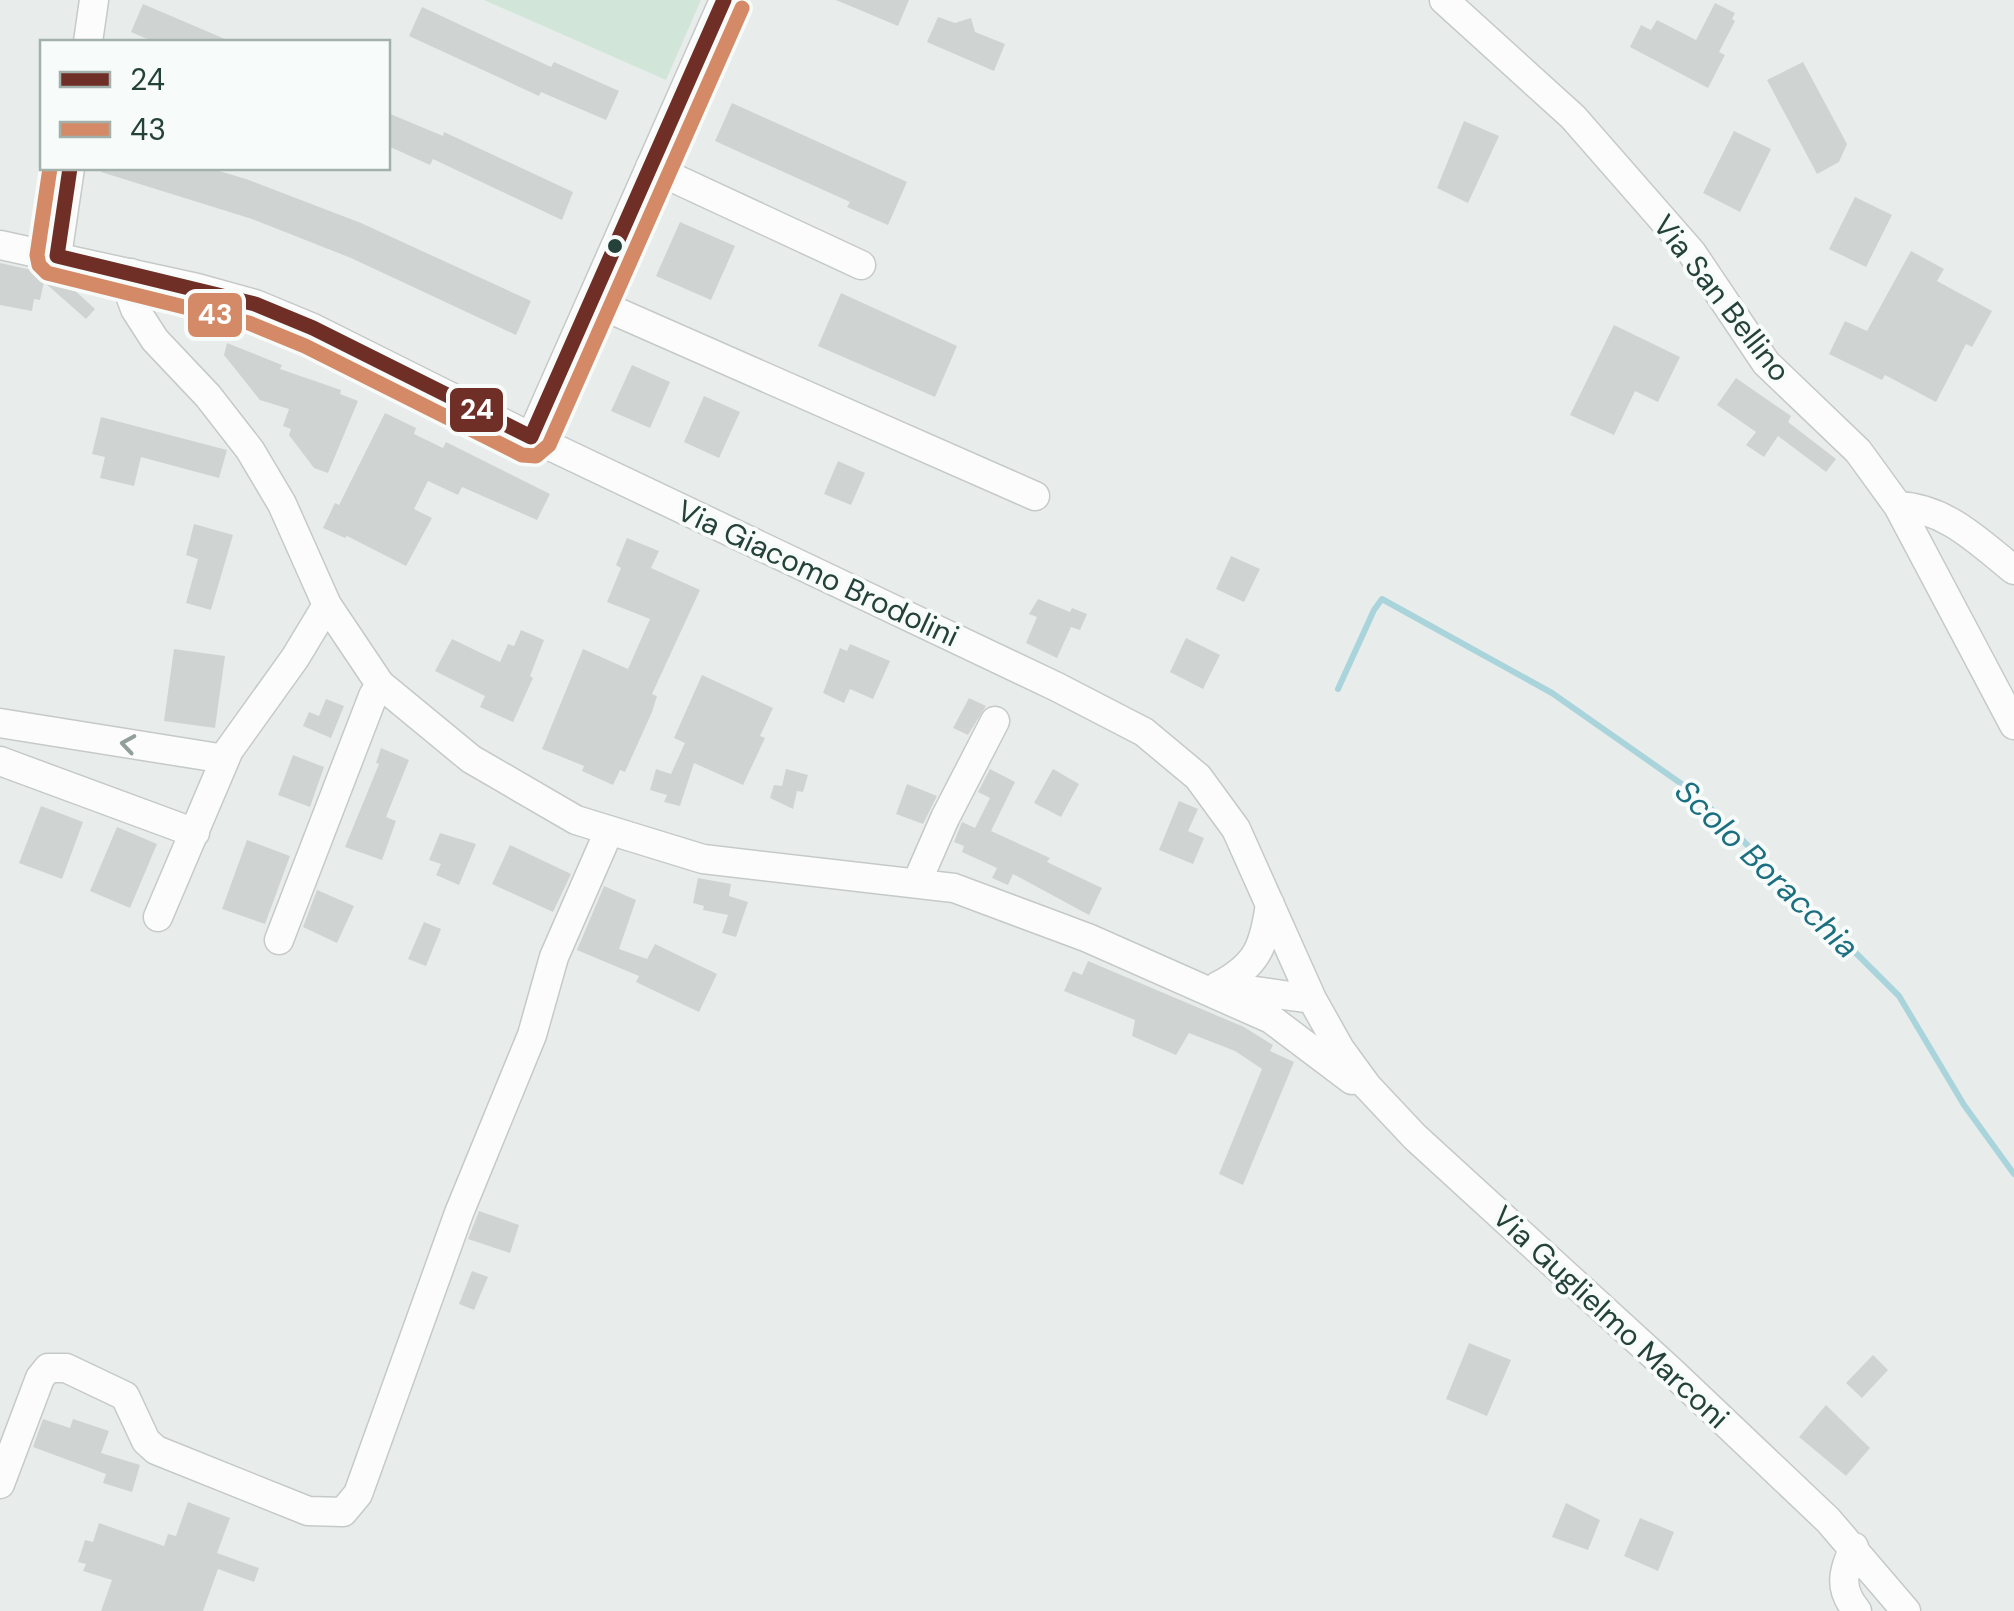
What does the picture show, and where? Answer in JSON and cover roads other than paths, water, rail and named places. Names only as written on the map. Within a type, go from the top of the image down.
[{"type":"street","points":[[88,40],[94,0]]},
{"type":"street","points":[[531,437],[724,0]]},
{"type":"street","name":"Via San Bellino","points":[[1444,0],[1524,69],[1572,117],[1692,252],[1766,362],[1858,450],[1898,506],[2014,725]]},
{"type":"street","points":[[650,167],[861,265]]},
{"type":"street","points":[[57,256],[70,170]]},
{"type":"street","points":[[0,245],[131,273]]},
{"type":"street","name":"Via Giacomo Brodolini","points":[[131,273],[255,304],[313,328],[1144,732],[1179,759],[1214,797],[1236,829],[1314,1002]]},
{"type":"street","name":"Via Guglielmo Marconi","points":[[131,273],[130,298],[134,309],[155,340],[208,396],[250,450],[282,504],[327,605],[380,684],[472,759],[576,820],[703,860],[954,888],[1205,985],[1271,1019],[1342,1075],[1368,1086]]},
{"type":"street","points":[[592,301],[1035,496]]},
{"type":"street","points":[[1898,506],[1948,518],[2014,570]]},
{"type":"street","points":[[158,917],[225,759],[296,658],[327,605]]},
{"type":"street","points":[[279,940],[372,696],[380,684]]},
{"type":"street","points":[[917,882],[995,721]]},
{"type":"street","points":[[0,723],[225,759]]},
{"type":"street","points":[[0,760],[195,833]]},
{"type":"street","points":[[0,1484],[40,1378],[48,1368],[66,1368],[125,1396],[146,1442],[156,1450],[308,1512],[343,1512],[358,1494],[459,1213],[532,1036],[554,957],[609,831]]},
{"type":"street","points":[[1205,985],[1245,972],[1265,936],[1270,902]]},
{"type":"street","name":"Via Guglielmo Marconi","points":[[1205,985],[1314,1002],[1340,1049],[1415,1136],[1672,1372],[1854,1547],[1906,1611]]},
{"type":"street","points":[[1271,1019],[1291,1021],[1303,1016],[1314,1002]]},
{"type":"street","points":[[1854,1547],[1842,1584],[1846,1598],[1857,1611]]},
{"type":"waterway","name":"Scolo Boracchia","points":[[1338,689],[1382,599],[1552,693],[1696,794],[1899,996],[1964,1105],[2014,1174]]}]
